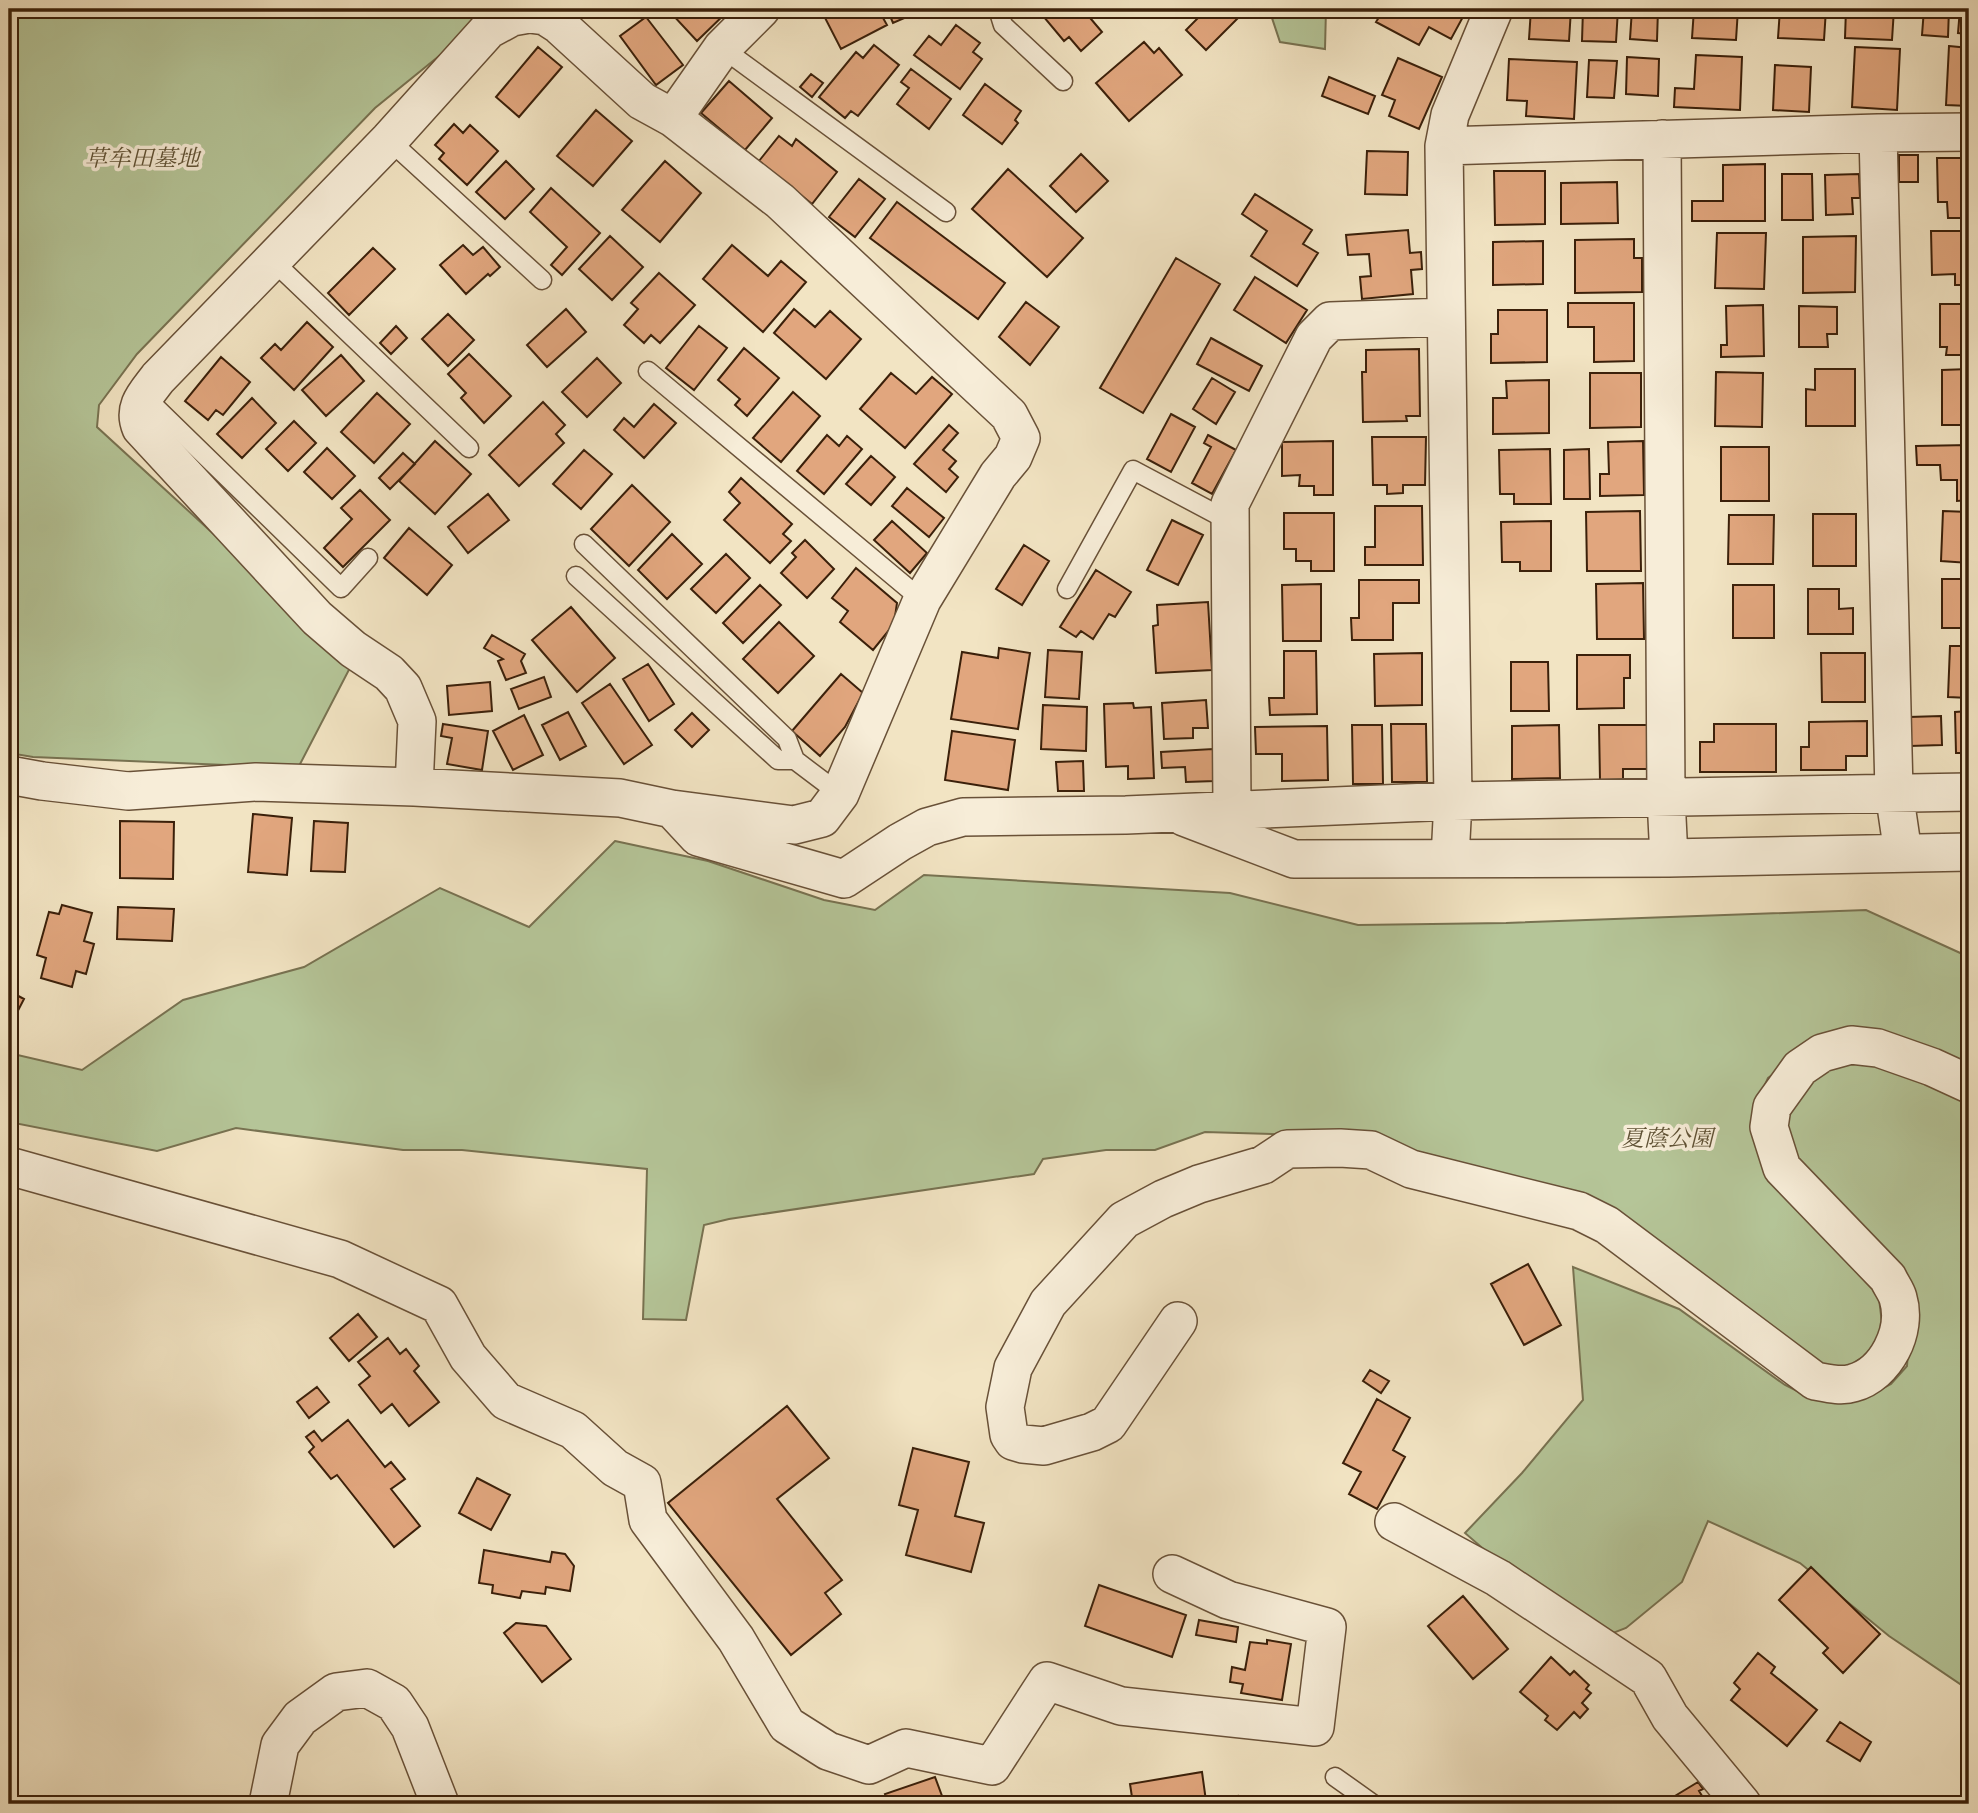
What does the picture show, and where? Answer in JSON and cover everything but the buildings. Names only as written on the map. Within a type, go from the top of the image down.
[{"type":"street","points":[[673,118],[722,48],[761,9]]},
{"type":"street","points":[[1450,858],[1453,801],[1444,146],[1450,115],[1494,9]]},
{"type":"street","points":[[9,775],[42,782],[128,791],[256,782],[620,798],[671,809],[794,825],[822,818],[840,794],[922,600],[998,475],[1013,457],[1021,438],[1009,415],[780,201],[673,118],[642,101],[559,25],[545,16],[529,13],[498,22],[488,30],[389,140],[158,378],[138,406],[136,418],[141,428],[317,618],[353,649],[390,673],[403,688],[417,721],[414,787]]},
{"type":"street","points":[[1444,146],[1969,132]]},
{"type":"street","points":[[1878,133],[1894,792],[1903,853]]},
{"type":"street","points":[[1662,139],[1666,798],[1669,858]]},
{"type":"street","points":[[1232,809],[1230,504],[1314,337],[1330,321],[1446,317]]},
{"type":"street","points":[[671,809],[698,837],[844,879],[918,832],[962,817],[1171,813],[1453,801],[1969,792]]},
{"type":"street","points":[[1171,813],[1294,859],[1669,858],[1969,852]]},
{"type":"street","points":[[1178,1321],[1108,1424],[1092,1432],[1044,1446],[1013,1441],[1009,1434],[1005,1407],[1013,1368],[1048,1303],[1071,1275],[1124,1220],[1199,1184],[1263,1165],[1287,1149],[1371,1150],[1411,1168],[1579,1211],[1607,1225],[1815,1381],[1853,1384],[1875,1372],[1891,1352],[1899,1326],[1899,1300],[1888,1278],[1782,1168],[1769,1127],[1773,1107],[1800,1068],[1822,1053],[1851,1045],[1878,1048],[1932,1067],[1969,1084]]},
{"type":"street","points":[[9,1166],[340,1259],[439,1305],[468,1357],[506,1401],[572,1430],[615,1468],[642,1483],[648,1520],[736,1639],[787,1725],[828,1751],[869,1765],[905,1748],[992,1766],[1047,1681],[1121,1706],[1315,1727],[1327,1627],[1227,1600],[1172,1574]]},
{"type":"street","points":[[1394,1522],[1498,1578],[1648,1678],[1670,1717],[1742,1804]]},
{"type":"street","points":[[268,1804],[280,1745],[300,1718],[336,1692],[367,1688],[394,1703],[410,1727],[440,1804]]},
{"type":"lane","points":[[998,9],[1003,25],[1063,80]]},
{"type":"lane","points":[[722,48],[946,212]]},
{"type":"lane","points":[[389,140],[542,280]]},
{"type":"lane","points":[[273,261],[469,448]]},
{"type":"lane","points":[[648,370],[922,600]]},
{"type":"lane","points":[[144,396],[341,588],[368,558]]},
{"type":"lane","points":[[1067,589],[1133,470],[1231,522]]},
{"type":"lane","points":[[584,544],[787,740],[795,760],[840,794]]},
{"type":"lane","points":[[576,576],[778,760],[795,760]]},
{"type":"lane","points":[[1335,1777],[1373,1804]]},
{"type":"green space","name":"草牟田墓地","points":[[9,9],[497,9],[375,108],[137,354],[99,405],[97,427],[353,662],[298,768],[33,757],[9,753]]},
{"type":"green space","points":[[1269,9],[1326,9],[1325,49],[1280,42]]},
{"type":"green space","name":"夏蔭公園","points":[[615,841],[708,861],[824,900],[875,910],[924,875],[1230,893],[1358,925],[1506,923],[1866,910],[1969,957],[1969,1063],[1886,1032],[1834,1032],[1768,1078],[1756,1105],[1878,1290],[1883,1332],[1866,1355],[1841,1371],[1816,1366],[1738,1304],[1448,1166],[1378,1137],[1205,1132],[1155,1150],[1106,1150],[1043,1159],[1034,1174],[729,1219],[704,1225],[686,1320],[643,1319],[647,1169],[462,1150],[403,1150],[236,1128],[157,1151],[9,1122],[9,1053],[82,1070],[183,1000],[304,967],[440,888],[529,927]]},
{"type":"green space","points":[[1852,1059],[1877,1065],[1969,1101],[1969,1690],[1889,1636],[1800,1563],[1708,1521],[1682,1582],[1626,1628],[1608,1635],[1524,1584],[1465,1533],[1522,1473],[1583,1400],[1573,1267],[1679,1309],[1785,1385],[1813,1399],[1865,1398],[1891,1384],[1907,1366],[1912,1295],[1802,1168],[1788,1132],[1787,1113],[1798,1095],[1830,1066]]}]
